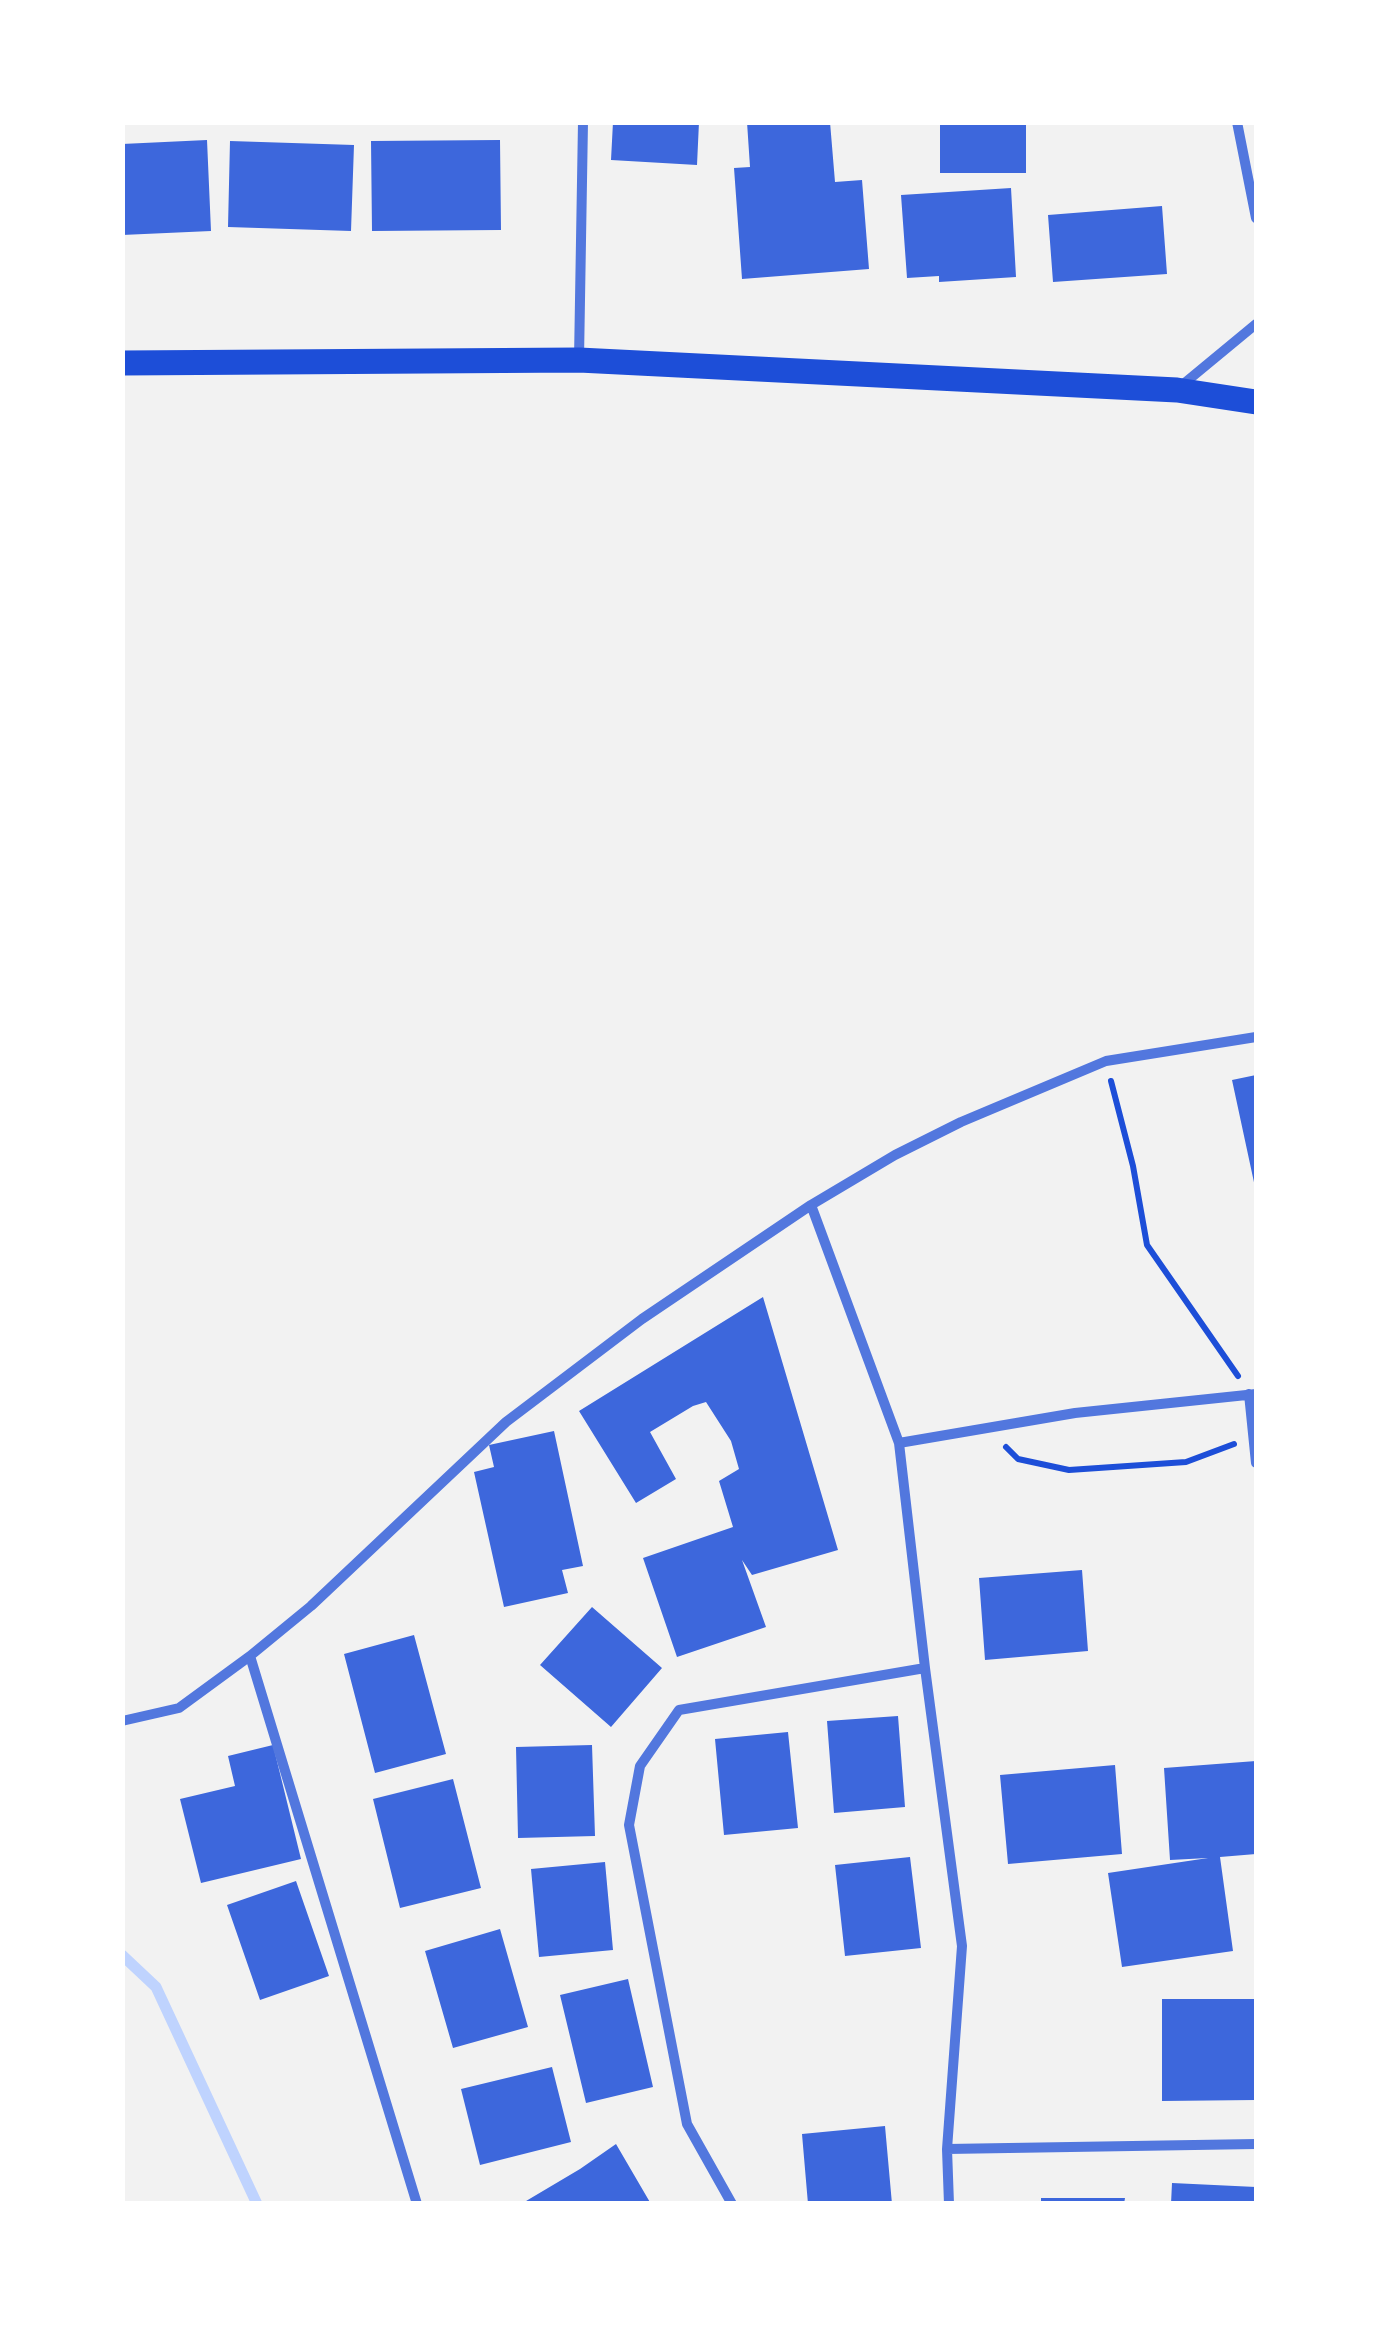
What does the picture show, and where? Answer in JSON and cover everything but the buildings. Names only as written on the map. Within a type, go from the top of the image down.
[{"type":"main road","points":[[122,363],[579,360],[1177,390],[1256,402]]},
{"type":"street","points":[[579,360],[583,122]]},
{"type":"street","points":[[1237,122],[1256,218]]},
{"type":"street","points":[[1177,390],[1256,324]]},
{"type":"street","points":[[122,1721],[179,1708],[250,1656],[311,1606],[506,1422],[642,1320],[812,1205],[961,1122],[1106,1060],[1256,1036]]},
{"type":"street","points":[[812,1205],[899,1442],[962,1946],[948,2204]]},
{"type":"street","points":[[899,1442],[1075,1413],[1253,1394],[1256,1463]]},
{"type":"street","points":[[250,1656],[417,2204]]},
{"type":"street","points":[[732,2204],[687,2124],[630,1826],[640,1766],[679,1710],[925,1668]]},
{"type":"street","points":[[948,2149],[1256,2144]]},
{"type":"path","points":[[1106,1060],[1133,1166],[1147,1245],[1253,1394]]},
{"type":"path","points":[[988,1427],[1018,1459],[1069,1470],[1186,1462],[1254,1437]]},
{"type":"waterway","points":[[122,1955],[156,1987],[257,2204]]}]
